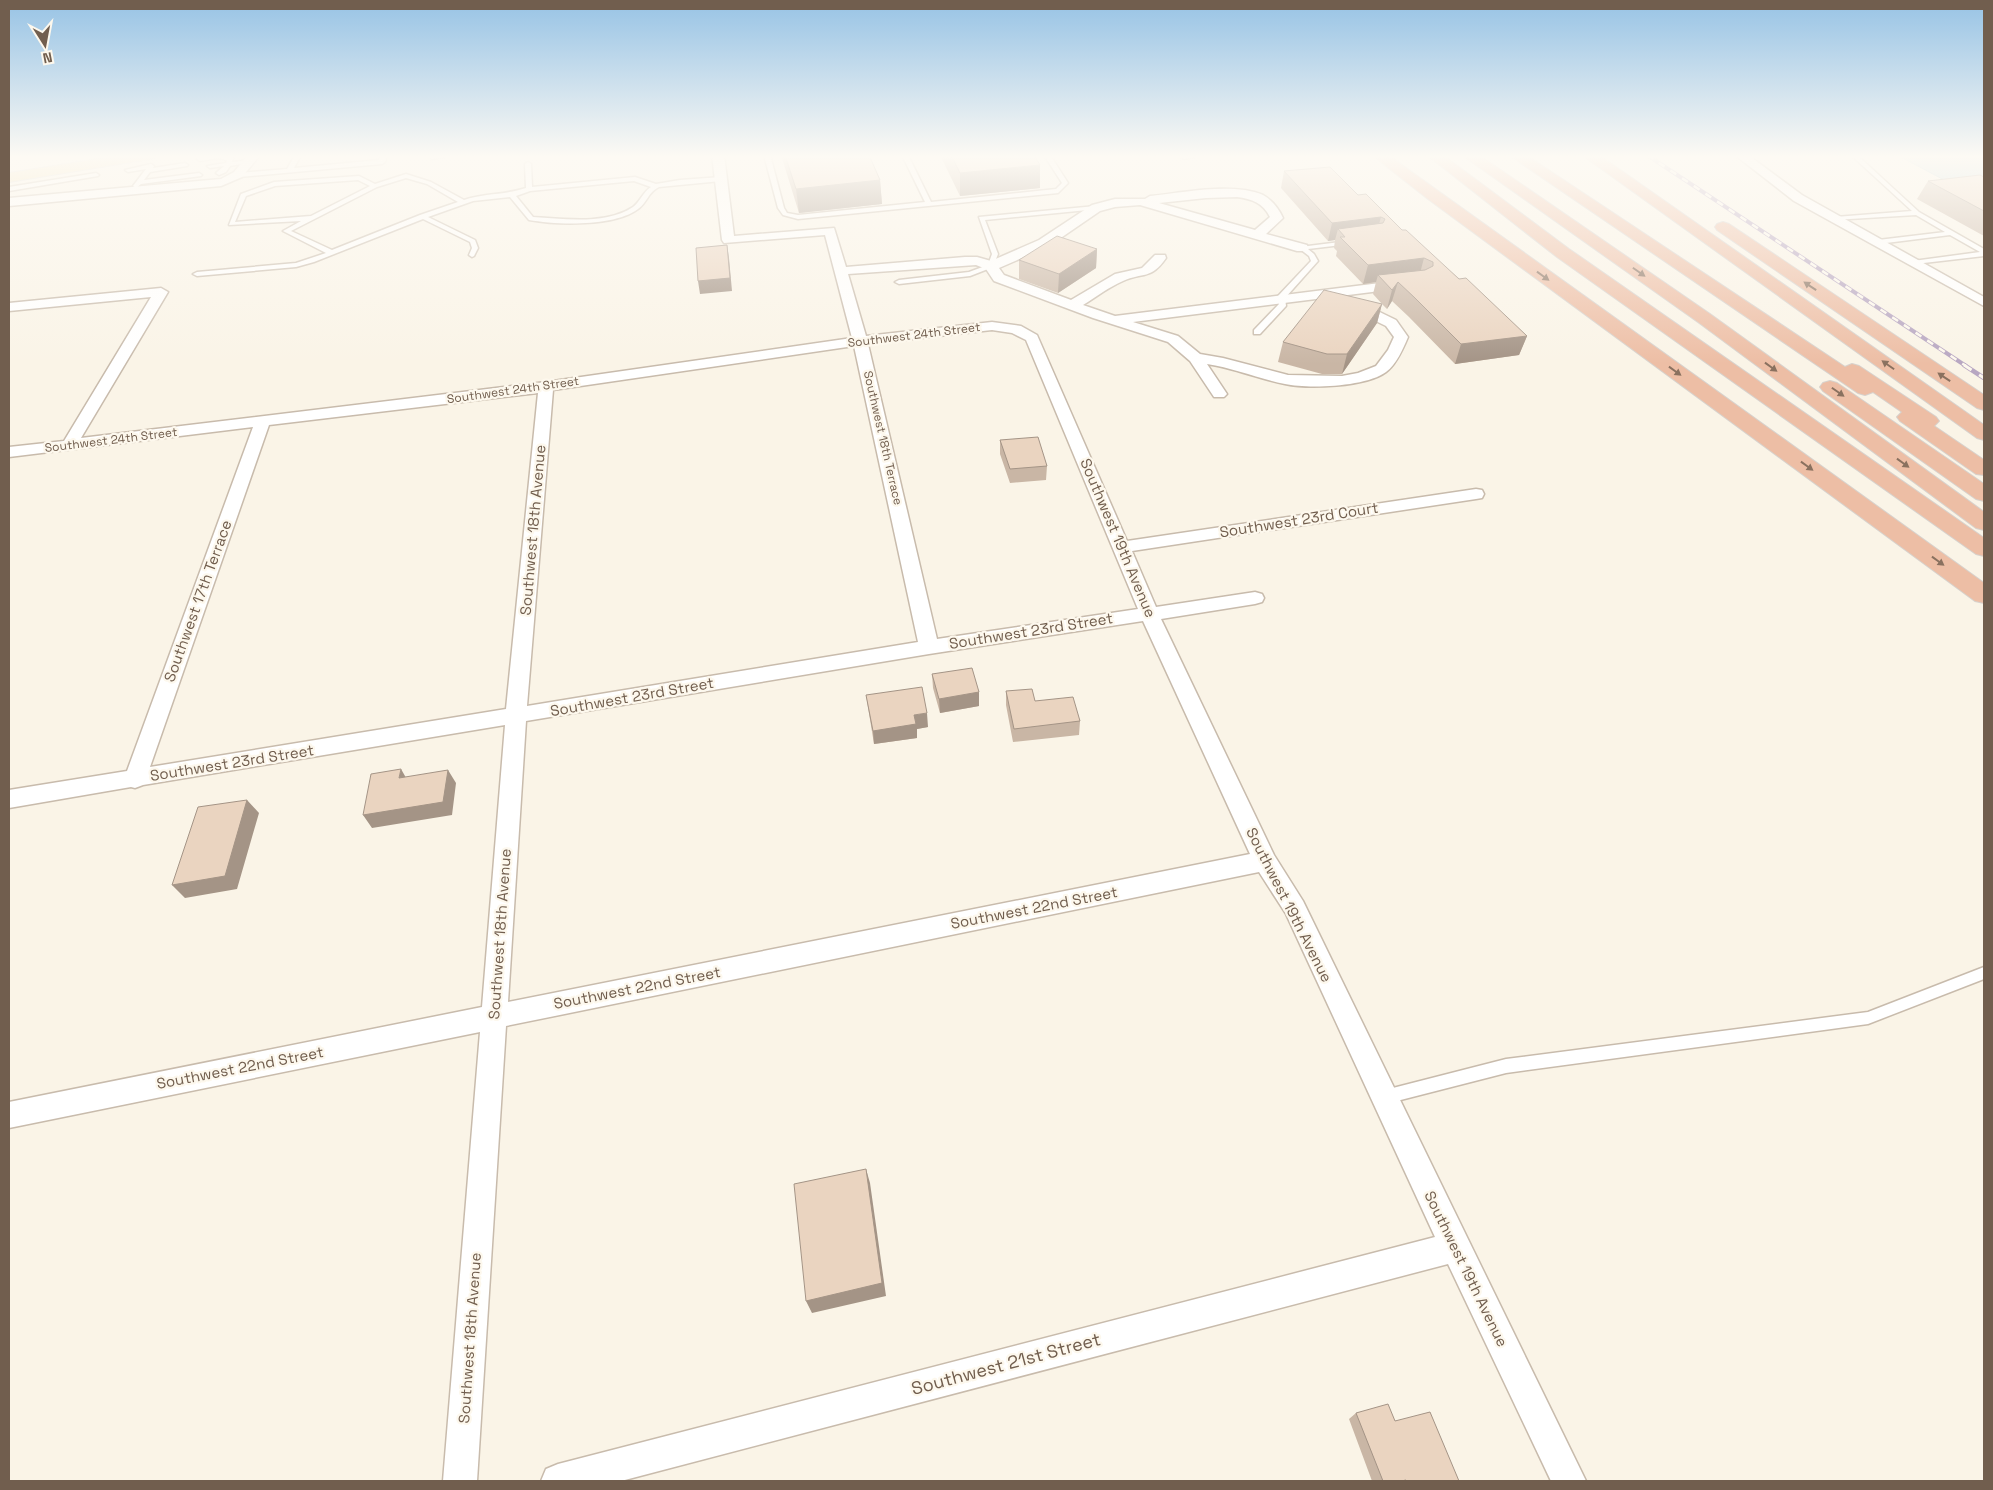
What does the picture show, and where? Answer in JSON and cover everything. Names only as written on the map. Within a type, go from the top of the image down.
[{"type":"highway","points":[[1472,225],[1984,595]]},
{"type":"highway","points":[[1517,225],[1563,253]]},
{"type":"highway","points":[[1526,225],[1563,253],[1984,549]]},
{"type":"highway","points":[[1570,225],[1696,312],[1984,523]]},
{"type":"highway","points":[[1597,225],[1984,494]]},
{"type":"highway","points":[[1620,225],[1984,469]]},
{"type":"highway","points":[[1634,225],[1984,458]]},
{"type":"highway","points":[[1683,225],[1758,275],[1984,434]]},
{"type":"highway","points":[[1720,225],[1984,404]]},
{"type":"street","name":"Southwest 18th Terrace","points":[[726,225],[728,240],[830,231],[860,342],[929,647]]},
{"type":"street","points":[[991,266],[1044,243],[1071,225]]},
{"type":"street","points":[[1221,225],[1302,248]]},
{"type":"street","points":[[1257,235],[1269,225]]},
{"type":"street","points":[[1845,225],[1982,299]]},
{"type":"street","points":[[1072,305],[1120,277],[1147,271],[1160,258]]},
{"type":"street","points":[[841,271],[977,261],[991,266],[999,278],[1111,320],[1172,339],[1196,358],[1219,394]]},
{"type":"street","points":[[1111,320],[1419,282]]},
{"type":"street","points":[[9,306],[160,292],[69,445]]},
{"type":"street","points":[[1196,358],[1223,362],[1287,380],[1342,381],[1362,377],[1381,369],[1395,351],[1401,337],[1391,323],[1366,310],[1322,293]]},
{"type":"street","name":"Southwest 24th Street","points":[[9,452],[262,423],[546,387],[860,342],[992,326],[1016,329]]},
{"type":"street","name":"Southwest 19th Avenue","points":[[1016,329],[1032,338],[1149,613],[1265,861],[1295,908],[1455,1247],[1569,1481]]},
{"type":"street","name":"Southwest 18th Avenue","points":[[460,1481],[516,716],[546,387]]},
{"type":"street","name":"Southwest 17th Terrace","points":[[135,780],[262,423]]},
{"type":"street","name":"Southwest 23rd Court","points":[[1122,547],[1476,494]]},
{"type":"street","name":"Southwest 23rd Street","points":[[9,800],[929,647],[1255,598]]},
{"type":"street","name":"Southwest 22nd Street","points":[[9,1115],[1265,861]]},
{"type":"street","name":"Southwest 21st Street","points":[[558,1481],[1455,1247]]},
{"type":"lane","points":[[299,225],[286,231],[332,253]]},
{"type":"lane","points":[[197,274],[296,265],[312,261],[401,225]]},
{"type":"lane","points":[[439,225],[473,241],[475,248],[472,255]]},
{"type":"lane","points":[[899,282],[970,274],[991,266],[995,254],[984,225]]},
{"type":"lane","points":[[1936,225],[1984,253]]},
{"type":"lane","points":[[1878,242],[1951,233]]},
{"type":"lane","points":[[1302,248],[1358,242]]},
{"type":"lane","points":[[1257,332],[1283,304],[1281,298],[1315,261],[1312,255],[1302,248]]},
{"type":"lane","points":[[1915,262],[1984,253]]},
{"type":"lane","points":[[1385,1098],[1506,1066],[1868,1018],[1984,973]]},
{"type":"building","points":[[1372,225],[1397,225],[1402,230],[1406,230],[1459,279],[1466,278],[1527,336],[1461,344],[1398,282],[1392,290],[1378,275],[1425,270],[1433,266],[1433,262],[1424,258],[1368,265],[1340,237],[1345,237],[1338,229]]},
{"type":"building","points":[[1057,236],[1097,249],[1059,274],[1019,260]]},
{"type":"building","points":[[727,245],[730,278],[698,281],[696,248]]},
{"type":"building","points":[[1324,290],[1382,304],[1347,354],[1327,354],[1283,342]]},
{"type":"building","points":[[1038,437],[1047,466],[1010,469],[1000,440]]},
{"type":"building","points":[[972,668],[979,692],[939,699],[932,674]]},
{"type":"building","points":[[922,687],[927,713],[914,715],[916,724],[873,731],[866,695]]},
{"type":"building","points":[[1032,689],[1035,701],[1073,697],[1080,721],[1014,729],[1006,691]]},
{"type":"building","points":[[401,769],[399,778],[448,770],[443,802],[363,815],[371,774]]},
{"type":"building","points":[[247,800],[225,876],[172,885],[198,807]]},
{"type":"building","points":[[866,1169],[882,1283],[806,1301],[794,1184]]},
{"type":"building","points":[[1388,1404],[1395,1421],[1430,1412],[1459,1481],[1383,1481],[1356,1413]]},
{"type":"railway","points":[[1752,225],[1966,366]]},
{"type":"railway","points":[[1964,365],[1984,378]]}]
